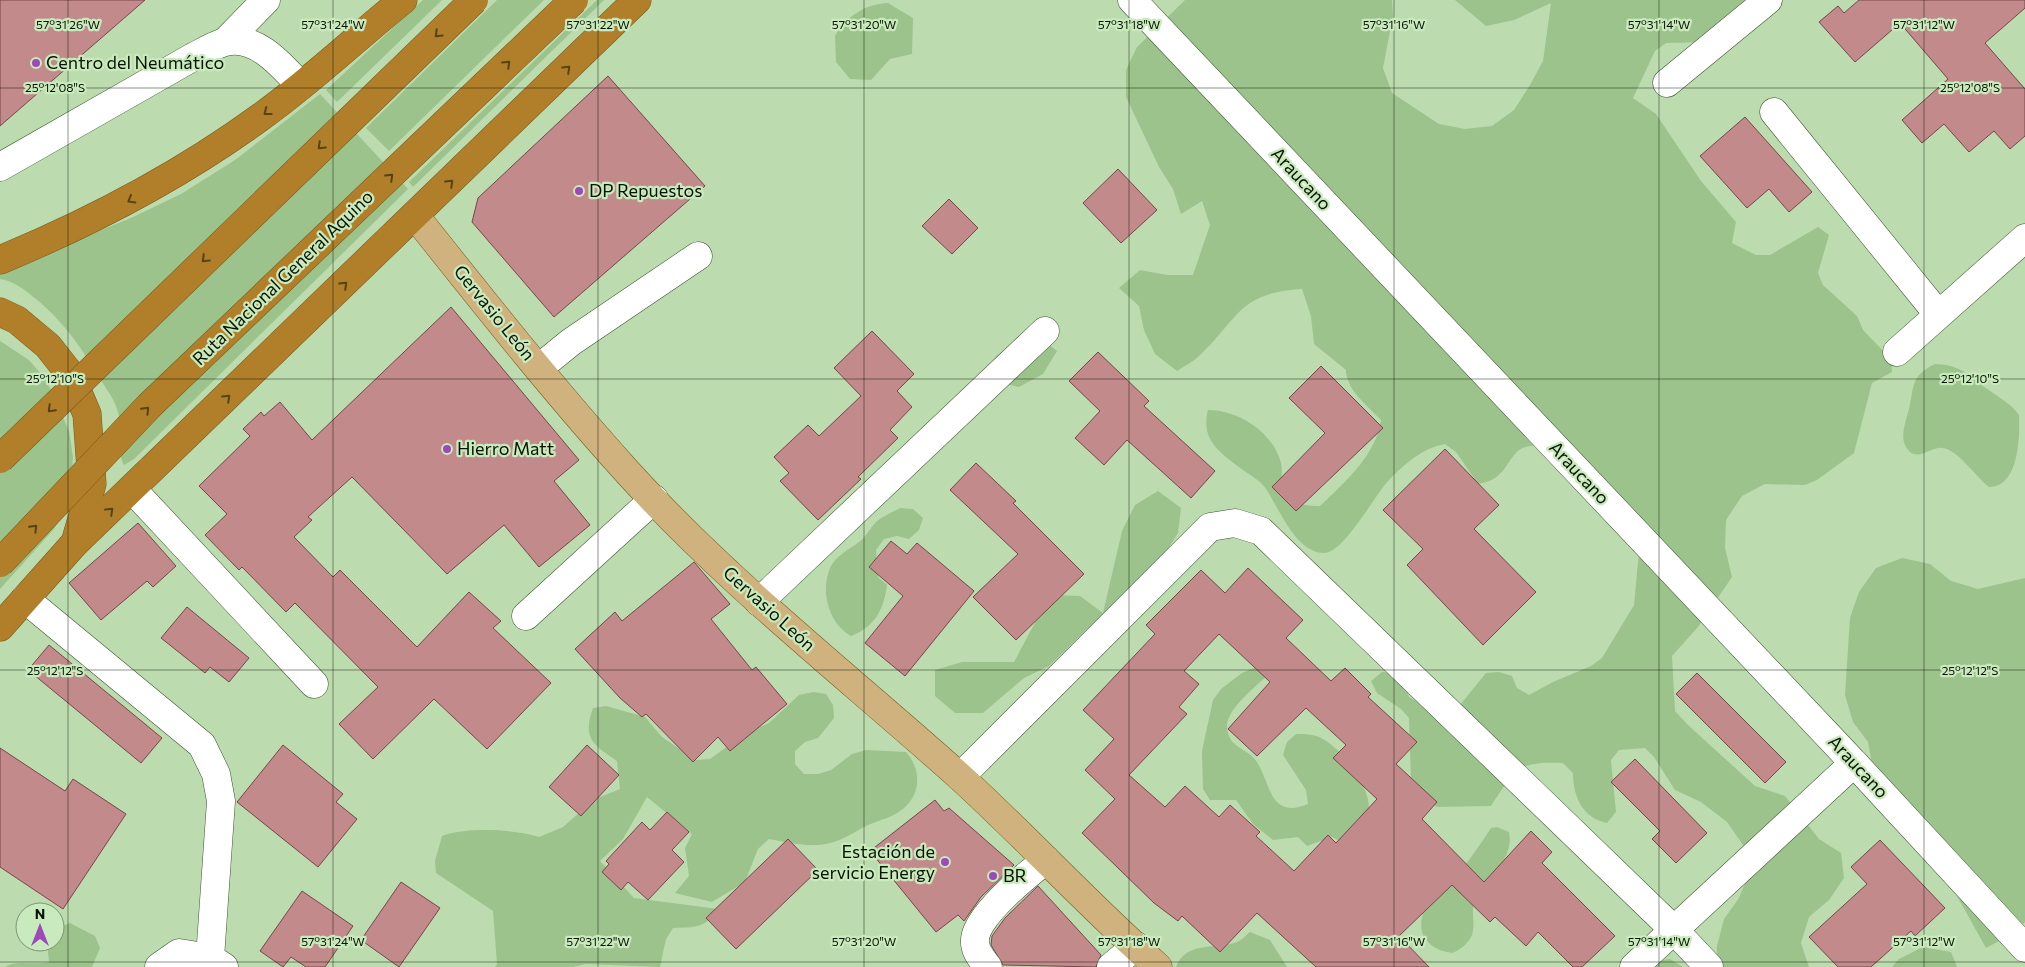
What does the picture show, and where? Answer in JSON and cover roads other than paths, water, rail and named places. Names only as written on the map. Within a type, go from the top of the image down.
[{"type":"highway","points":[[0,260],[141,194],[227,142],[300,86],[403,0]]},
{"type":"highway","points":[[0,459],[474,0]]},
{"type":"highway","name":"Ruta Nacional General Aquino","points":[[0,564],[150,405],[574,0]]},
{"type":"highway","points":[[0,627],[74,544],[416,217],[637,0]]},
{"type":"highway","points":[[0,312],[17,320],[48,346],[70,374],[87,414],[92,484],[74,544]]},
{"type":"main road","points":[[331,59],[392,0]]},
{"type":"main road","name":"Gervasio León","points":[[416,217],[539,368],[623,467],[654,499],[759,602],[960,777],[1158,967]]},
{"type":"street","points":[[0,167],[193,57],[226,41],[266,0]]},
{"type":"street","name":"Araucano","points":[[1132,0],[1854,763],[2025,948]]},
{"type":"street","points":[[1667,83],[1768,0]]},
{"type":"street","points":[[226,41],[251,44],[276,59],[300,86]]},
{"type":"street","points":[[1774,112],[1938,314]]},
{"type":"street","points":[[1897,352],[2025,238]]},
{"type":"street","points":[[539,368],[571,342],[698,256]]},
{"type":"street","points":[[759,602],[1046,331]]},
{"type":"street","points":[[132,489],[314,684]]},
{"type":"street","points":[[526,616],[654,499]]},
{"type":"street","points":[[960,777],[1210,527],[1235,523],[1261,531],[1710,967]]},
{"type":"street","points":[[25,600],[202,745],[216,774],[221,801],[217,962],[169,960]]},
{"type":"street","points":[[1634,967],[1854,763]]},
{"type":"street","points":[[988,967],[979,956],[974,939],[981,924],[1012,887],[1046,860]]},
{"type":"street","points":[[1111,967],[1136,946]]},
{"type":"place","name":"Centro del Neumático","points":[[36,63]]},
{"type":"place","name":"DP Repuestos","points":[[579,191]]},
{"type":"place","name":"Hierro Matt","points":[[447,449]]},
{"type":"place","name":"Estación de servicio Energy","points":[[945,862]]},
{"type":"place","name":"BR","points":[[993,876]]}]
